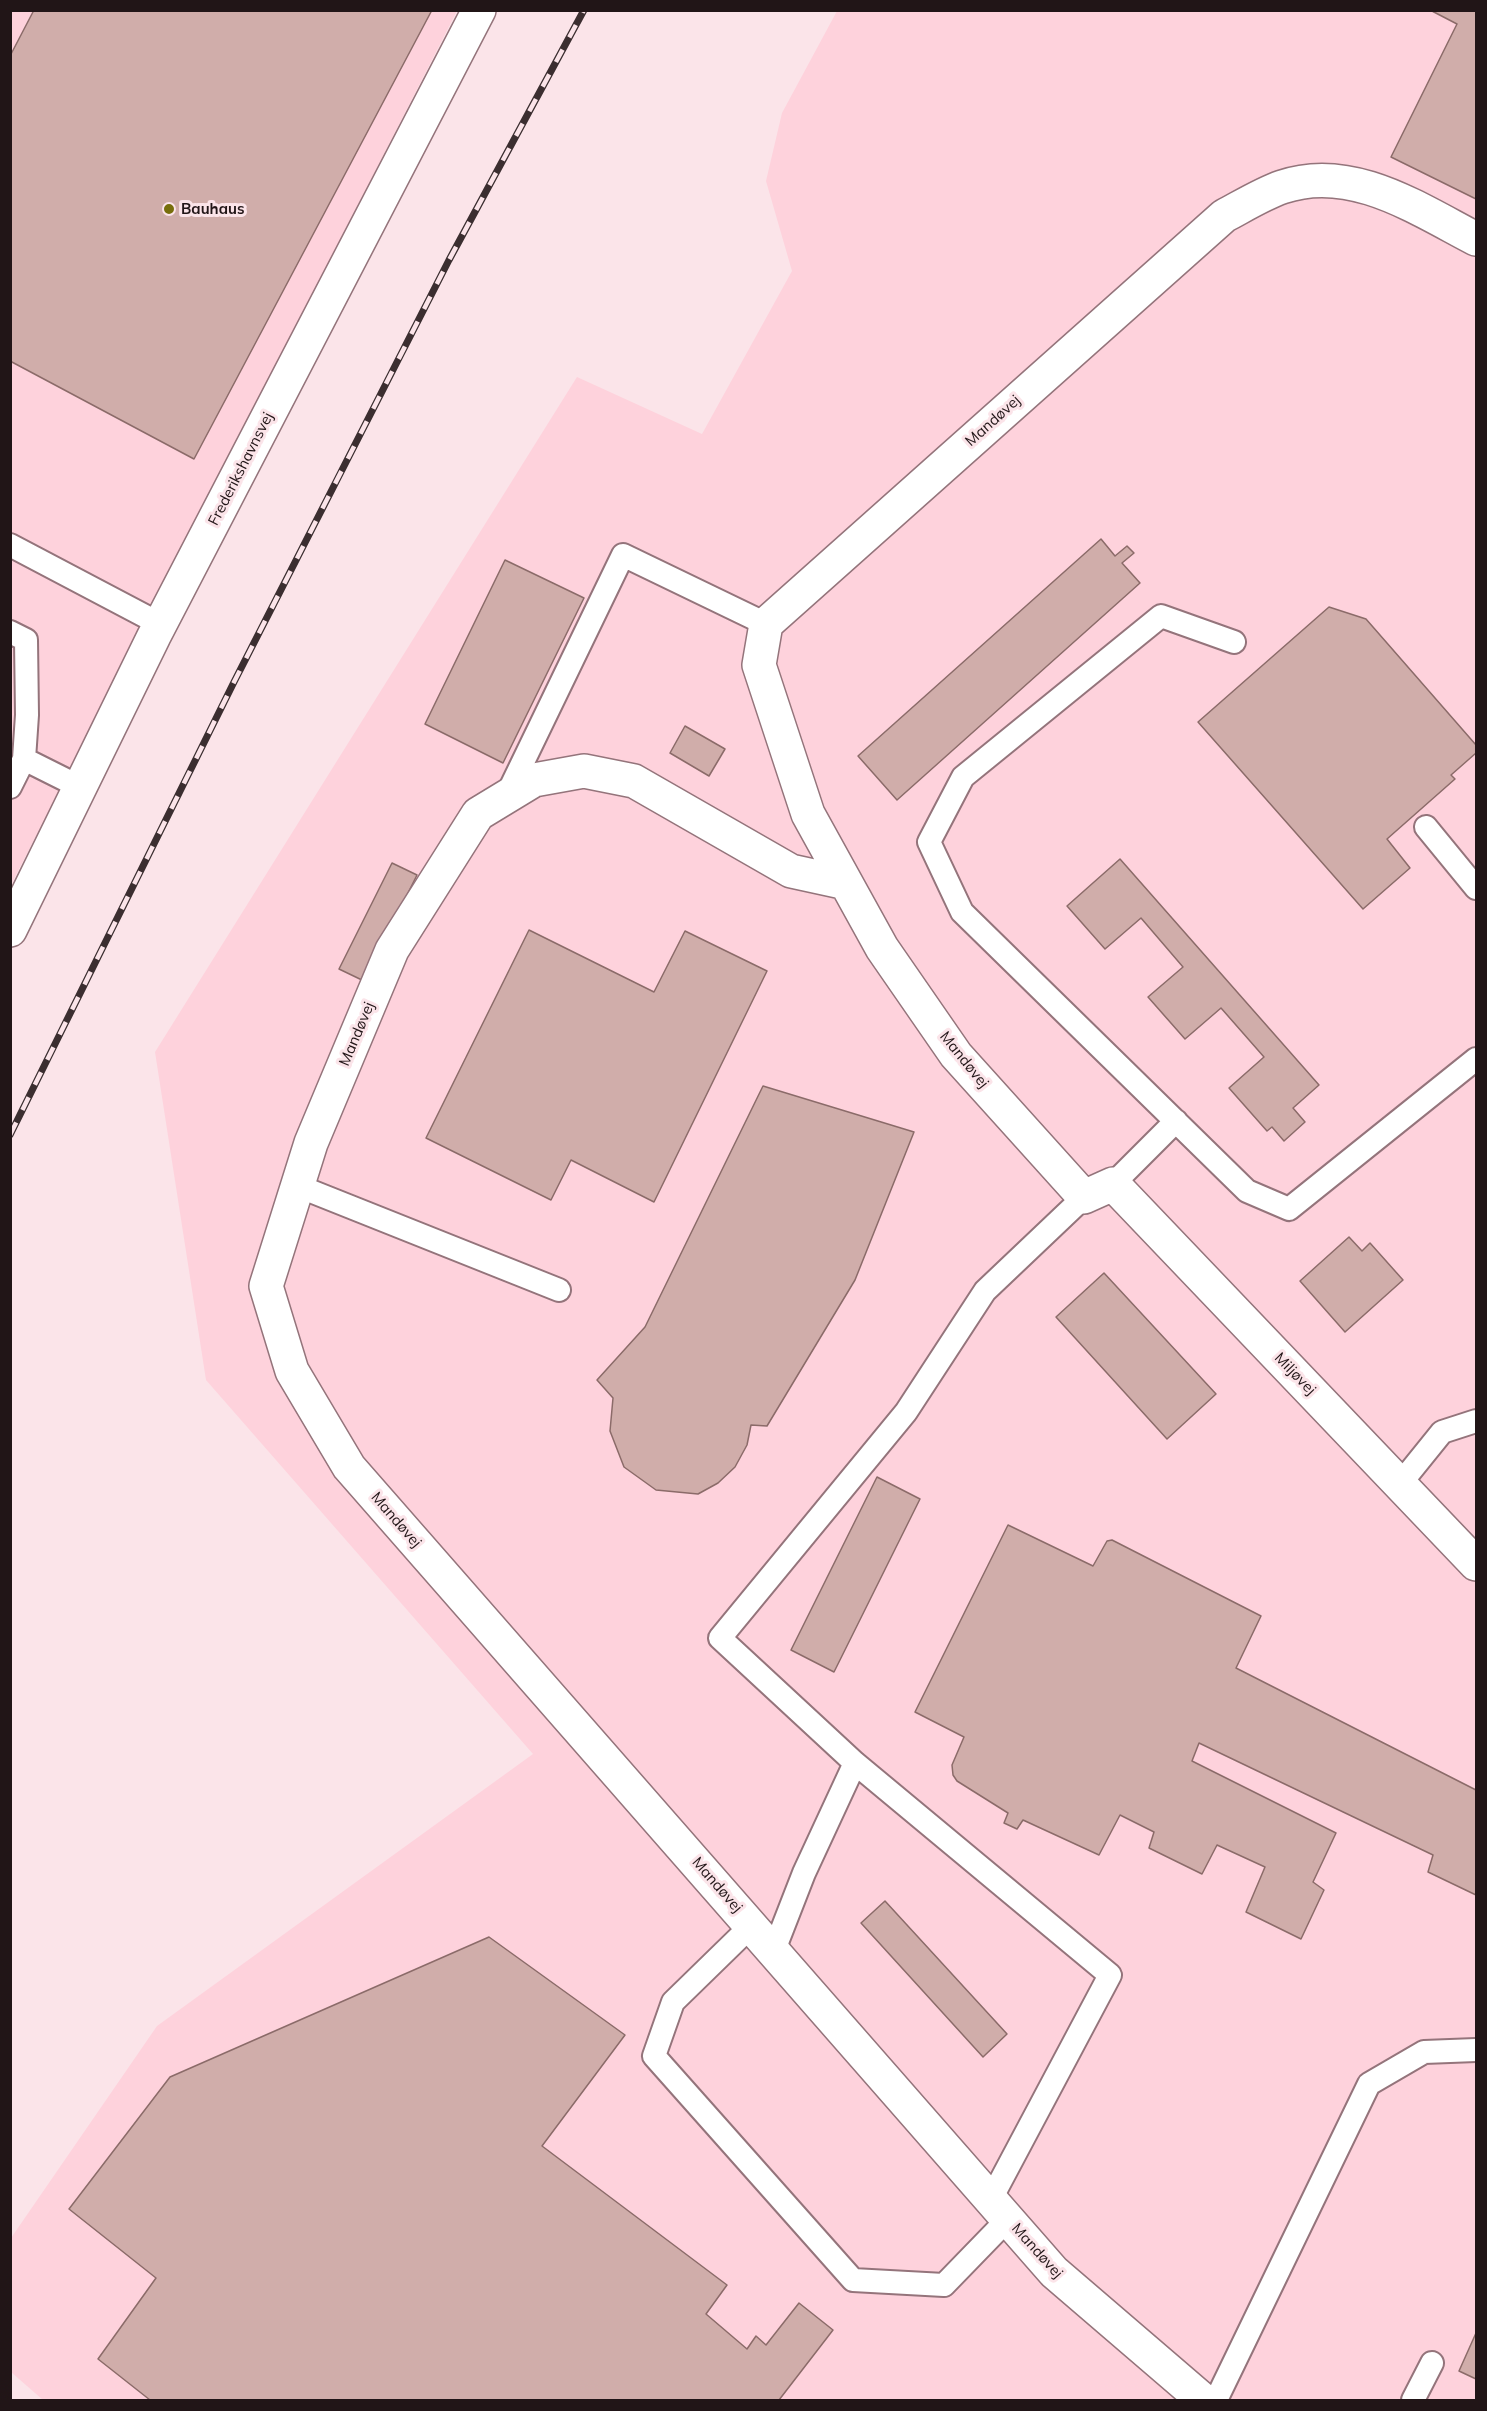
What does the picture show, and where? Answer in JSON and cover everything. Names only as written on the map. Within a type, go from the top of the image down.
[{"type":"street","name":"Frederikshavnsvej","points":[[10,930],[160,624],[479,10]]},
{"type":"street","name":"Mandøvej","points":[[1099,1190],[956,1055],[882,948],[808,814],[759,665],[766,624],[1224,216],[1283,187],[1329,179],[1384,192],[1476,239]]},
{"type":"street","name":"Mandøvej","points":[[846,883],[791,871],[634,781],[584,771],[534,780],[478,814],[392,950],[311,1143],[266,1286],[292,1371],[349,1467],[1054,2271],[1203,2400]]},
{"type":"street","name":"Miljøvej","points":[[1099,1190],[1400,1484],[1476,1564]]},
{"type":"lane","points":[[10,545],[160,624]]},
{"type":"lane","points":[[506,797],[622,555],[766,624]]},
{"type":"lane","points":[[1234,642],[1161,616],[963,777],[929,842],[962,912],[1247,1191],[1289,1209],[1476,1059]]},
{"type":"lane","points":[[10,632],[26,640],[27,715],[24,759],[10,787]]},
{"type":"lane","points":[[24,759],[80,787]]},
{"type":"lane","points":[[1426,827],[1476,888]]},
{"type":"lane","points":[[752,1925],[673,2002],[654,2056],[853,2280],[944,2285],[1000,2209],[1110,1975],[855,1763],[720,1638],[906,1412],[986,1291],[1176,1121]]},
{"type":"lane","points":[[298,1185],[559,1290]]},
{"type":"lane","points":[[1400,1484],[1443,1432],[1476,1421]]},
{"type":"lane","points":[[774,1950],[804,1873],[855,1763]]},
{"type":"lane","points":[[1216,2400],[1369,2084],[1424,2052],[1476,2050]]},
{"type":"lane","points":[[1413,2400],[1432,2363]]},
{"type":"shaded area","name":"Bauhaus","points":[[11,11],[457,11],[11,885]]},
{"type":"shaded area","points":[[837,11],[1476,11],[1476,2400],[43,2400],[11,2372],[11,2238],[157,2026],[533,1754],[206,1380],[155,1052],[577,377],[702,434],[792,271],[766,181],[782,113]]},
{"type":"building","name":"Bauhaus","points":[[34,10],[432,10],[194,459],[10,361],[10,56]]},
{"type":"building","points":[[1430,10],[1476,10],[1476,199],[1391,157],[1457,24]]},
{"type":"building","points":[[1101,539],[1115,556],[1127,546],[1134,553],[1122,563],[1140,583],[897,800],[858,756]]},
{"type":"building","points":[[505,560],[584,598],[503,763],[425,724]]},
{"type":"building","points":[[1329,607],[1366,619],[1476,745],[1476,753],[1451,775],[1455,779],[1387,839],[1410,868],[1363,909],[1198,722]]},
{"type":"building","points":[[685,726],[725,749],[709,776],[670,753]]},
{"type":"building","points":[[1120,859],[1319,1085],[1293,1108],[1305,1122],[1284,1141],[1272,1127],[1267,1131],[1229,1088],[1264,1057],[1221,1008],[1185,1039],[1148,997],[1183,967],[1141,918],[1105,949],[1067,906]]},
{"type":"building","points":[[392,863],[417,875],[364,981],[339,969]]},
{"type":"building","points":[[529,930],[654,992],[685,931],[767,971],[654,1202],[571,1160],[551,1200],[426,1138]]},
{"type":"building","points":[[763,1086],[914,1132],[855,1280],[767,1426],[751,1425],[747,1445],[735,1467],[718,1483],[698,1494],[656,1490],[624,1467],[610,1431],[613,1398],[597,1380],[645,1327]]},
{"type":"building","points":[[1349,1237],[1362,1251],[1370,1243],[1403,1280],[1345,1332],[1300,1281]]},
{"type":"building","points":[[1104,1273],[1216,1394],[1167,1439],[1056,1317]]},
{"type":"building","points":[[877,1477],[920,1499],[834,1672],[791,1650]]},
{"type":"building","points":[[1008,1525],[1093,1566],[1107,1541],[1112,1540],[1261,1616],[1236,1668],[1476,1790],[1476,1895],[1428,1872],[1433,1855],[1199,1743],[1192,1761],[1336,1833],[1313,1882],[1324,1890],[1301,1939],[1246,1912],[1265,1867],[1217,1845],[1202,1874],[1149,1848],[1154,1832],[1120,1815],[1099,1855],[1023,1820],[1017,1829],[1004,1823],[1008,1813],[957,1781],[953,1775],[952,1765],[964,1737],[915,1712]]},
{"type":"building","points":[[885,1901],[1007,2034],[983,2057],[861,1923]]},
{"type":"building","points":[[489,1937],[625,2035],[542,2146],[727,2285],[706,2314],[747,2349],[756,2336],[766,2345],[799,2303],[833,2330],[779,2400],[150,2400],[98,2359],[156,2278],[69,2209],[170,2077]]},
{"type":"building","points":[[1476,2333],[1476,2379],[1459,2371]]},
{"type":"railway","points":[[10,1135],[234,682],[449,260],[584,10]]},
{"type":"place","name":"Bauhaus","points":[[169,209]]}]
